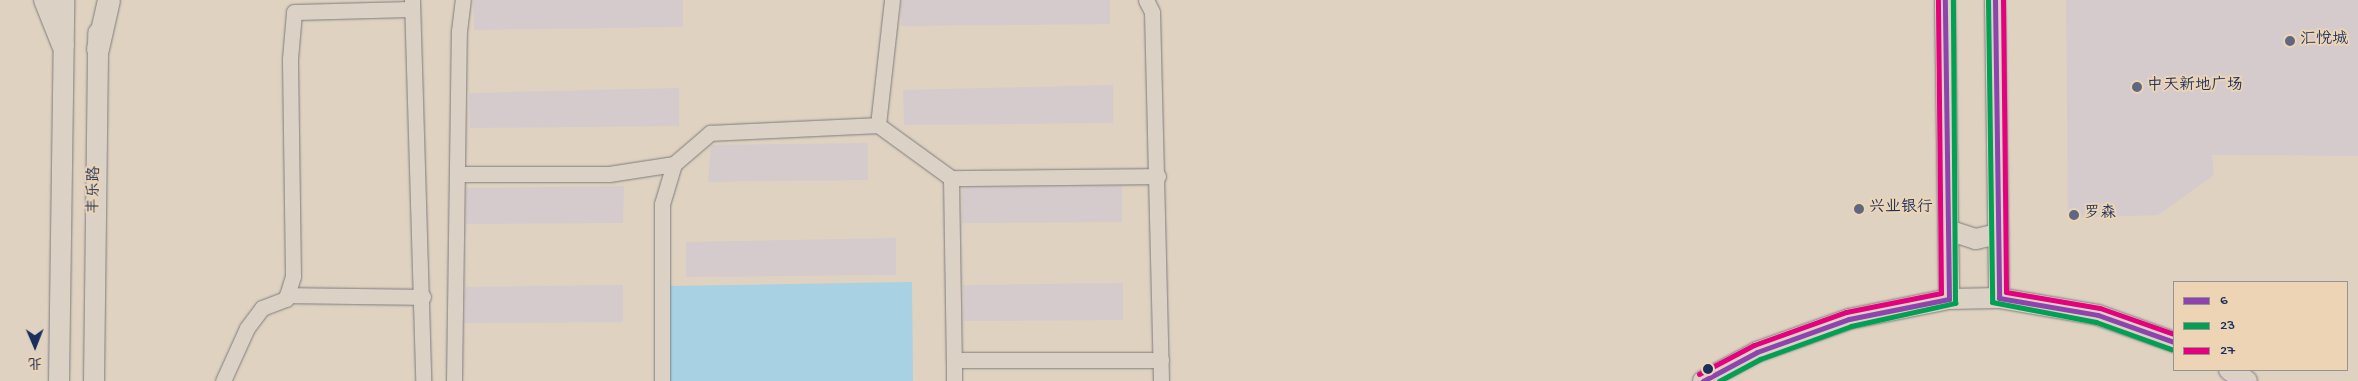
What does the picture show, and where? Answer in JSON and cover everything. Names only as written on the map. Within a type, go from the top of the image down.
[{"type":"main road","points":[[45,0],[63,45]]},
{"type":"main road","points":[[59,381],[64,0]]},
{"type":"main road","name":"丰乐路","points":[[94,381],[99,0]]},
{"type":"main road","points":[[98,49],[109,0]]},
{"type":"main road","points":[[1945,0],[1949,299]]},
{"type":"main road","points":[[1995,0],[1999,298]]},
{"type":"main road","points":[[1948,230],[1976,239],[1998,234]]},
{"type":"main road","points":[[1703,381],[1757,352],[1849,319],[1949,299],[1999,298],[2098,315],[2173,342]]},
{"type":"main road","points":[[2231,371],[2247,381]]},
{"type":"street","points":[[454,381],[460,174],[459,31],[463,0]]},
{"type":"street","points":[[878,125],[892,0]]},
{"type":"street","points":[[1146,0],[1152,12],[1158,176],[1161,381]]},
{"type":"street","points":[[287,294],[293,276],[290,60],[294,12],[411,5],[423,297],[423,381]]},
{"type":"street","points":[[460,174],[609,174],[674,164],[710,134],[878,125],[951,178],[1158,176]]},
{"type":"street","points":[[662,381],[662,204],[674,164]]},
{"type":"street","points":[[951,178],[954,381]]},
{"type":"street","points":[[224,381],[247,328],[262,308],[287,294],[423,297]]},
{"type":"street","points":[[954,360],[1161,360]]},
{"type":"water","points":[[912,282],[913,381],[670,381],[668,286]]},
{"type":"building","points":[[473,0],[683,0],[683,27],[474,30]]},
{"type":"building","points":[[901,0],[1110,0],[1110,24],[901,26]]},
{"type":"building","points":[[2066,0],[2358,0],[2358,156],[2212,155],[2214,175],[2158,215],[2068,218]]},
{"type":"building","points":[[1113,85],[1113,123],[904,125],[903,90]]},
{"type":"building","points":[[679,88],[679,126],[470,128],[469,93]]},
{"type":"building","points":[[868,143],[868,180],[708,182],[711,145]]},
{"type":"building","points":[[624,186],[623,223],[466,224],[466,188]]},
{"type":"building","points":[[1122,186],[1122,222],[962,223],[962,187]]},
{"type":"building","points":[[896,238],[896,275],[686,277],[686,242]]},
{"type":"building","points":[[1123,283],[1123,320],[963,321],[963,285]]},
{"type":"building","points":[[623,285],[623,322],[464,323],[465,287]]},
{"type":"transit line","name":"27","points":[[1699,374],[1754,345],[1846,312],[1941,293],[1938,0]]},
{"type":"transit line","name":"6","points":[[1703,381],[1757,352],[1849,319],[1949,299],[1945,0]]},
{"type":"transit line","name":"23","points":[[1719,381],[1760,359],[1851,326],[1955,303],[1953,0]]},
{"type":"transit line","name":"23","points":[[1988,0],[1992,302],[2096,322],[2171,349]]},
{"type":"transit line","name":"6","points":[[1995,0],[1999,298],[2098,315],[2173,342]]},
{"type":"transit line","name":"27","points":[[2003,0],[2006,292],[2100,308],[2173,334]]},
{"type":"place","name":"汇悦城","points":[[2290,41]]},
{"type":"place","name":"中天新地广场","points":[[2137,87]]},
{"type":"place","name":"兴业银行","points":[[1859,209]]},
{"type":"place","name":"罗森","points":[[2074,215]]}]
